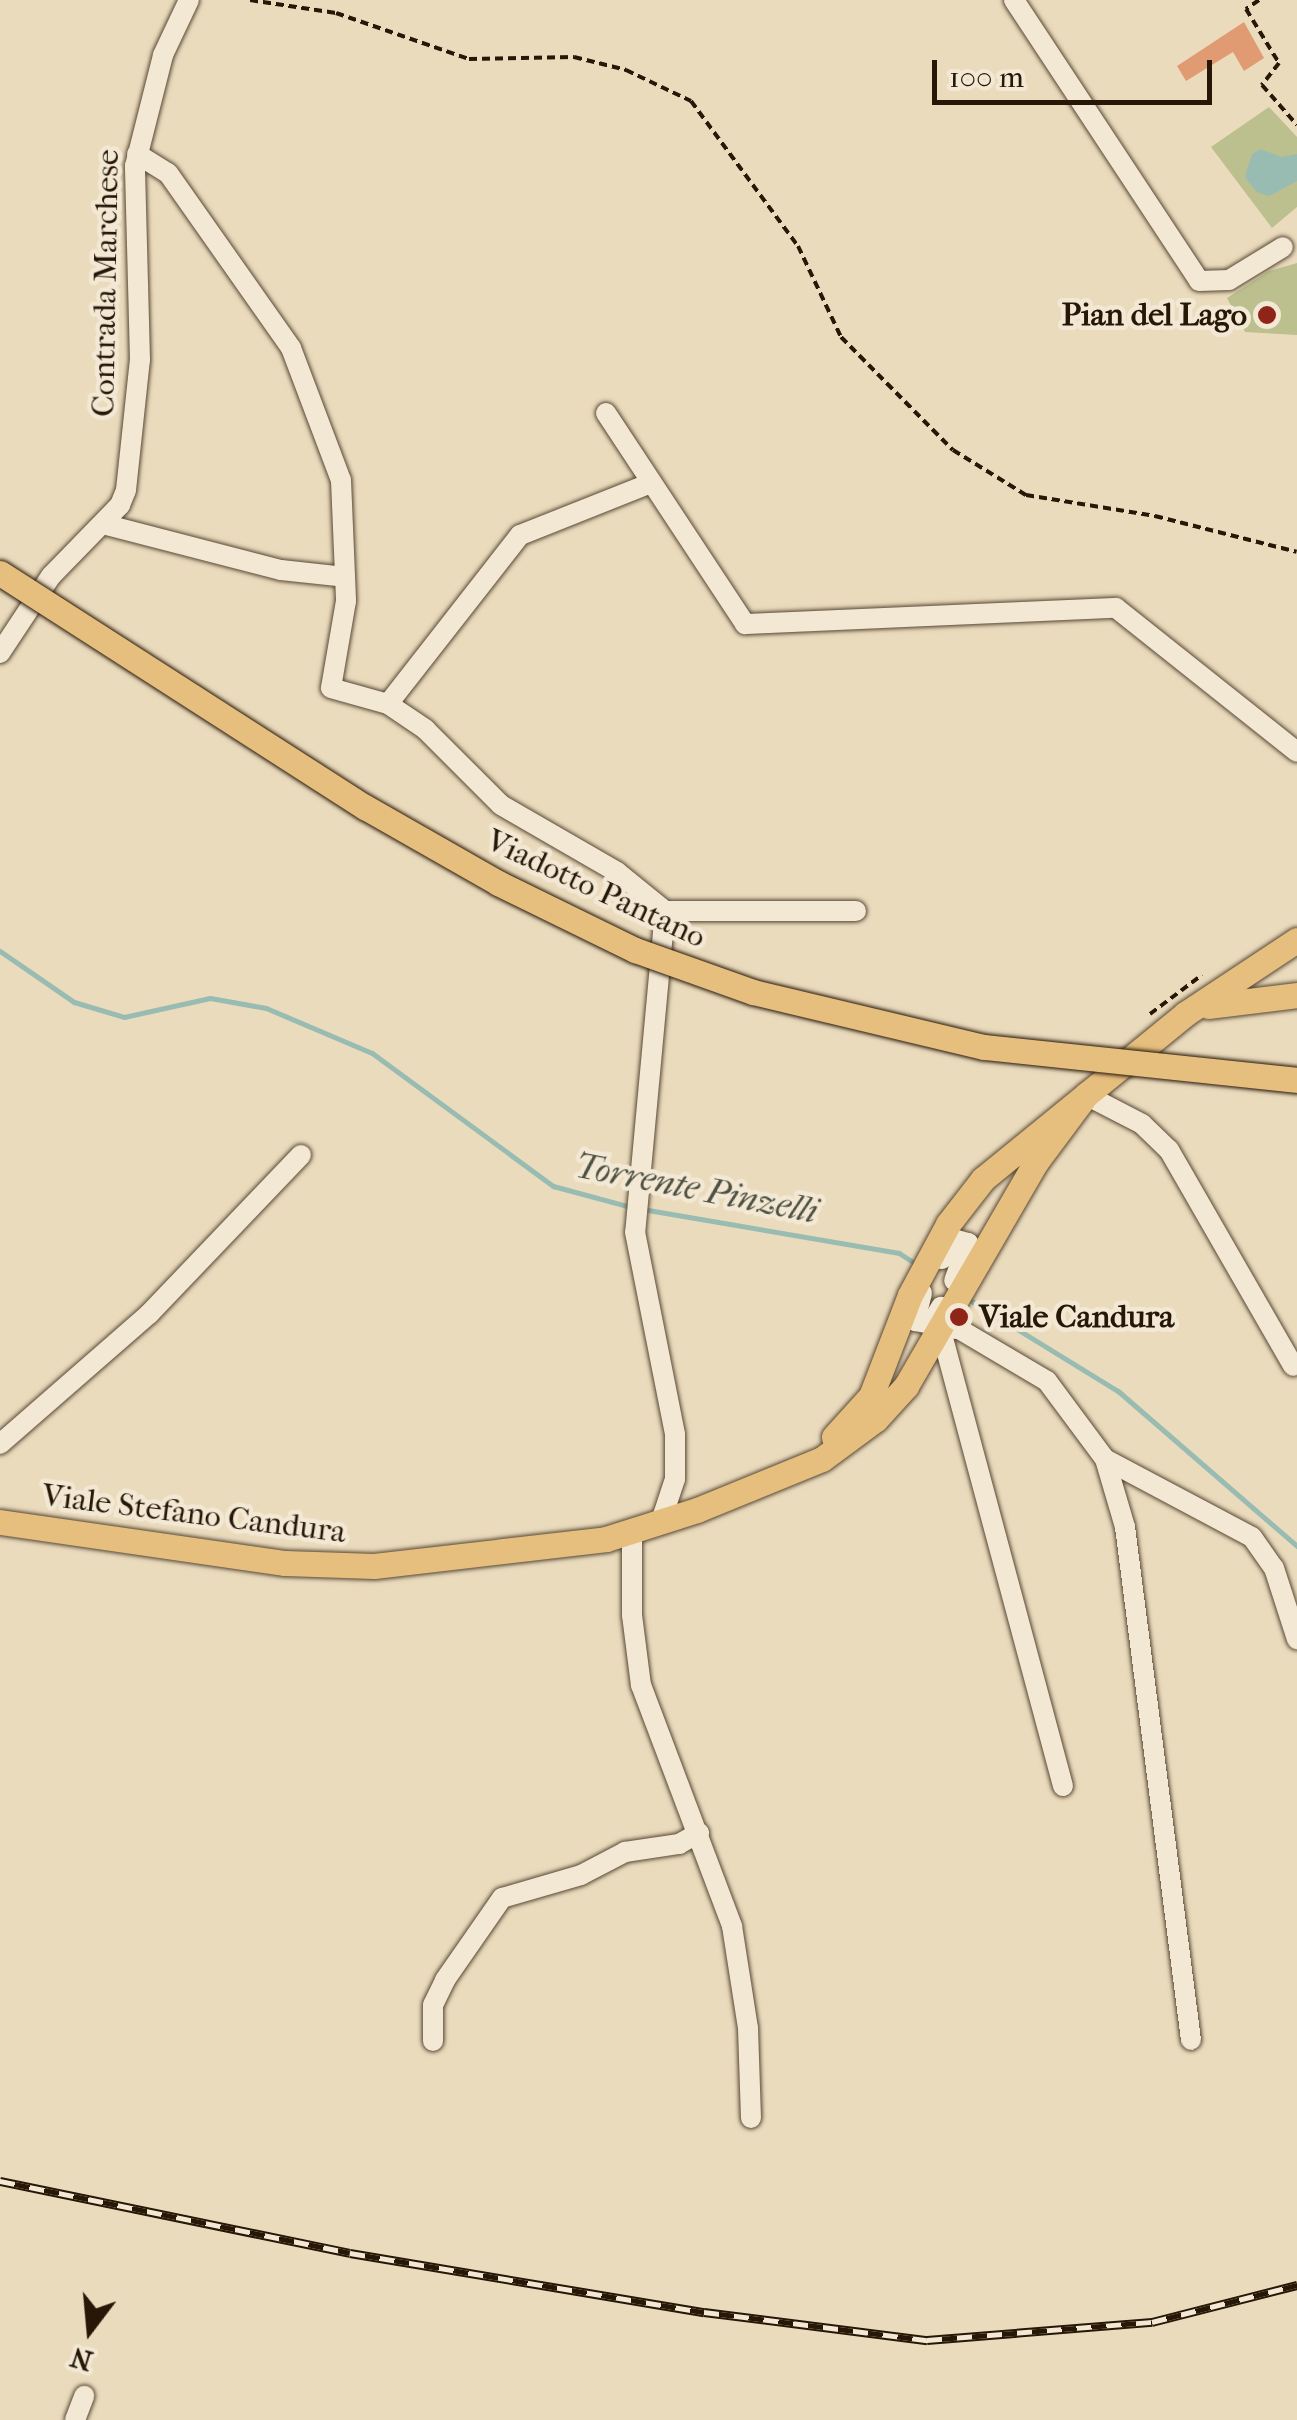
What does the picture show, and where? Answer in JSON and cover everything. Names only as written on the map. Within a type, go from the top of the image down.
[{"type":"main road","name":"Viadotto Pantano","points":[[0,573],[365,807],[498,884],[636,950],[753,992],[984,1047],[1297,1080]]},
{"type":"main road","name":"Viale Stefano Candura","points":[[0,1522],[325,1566],[412,1564],[632,1533],[786,1473],[849,1443],[906,1386],[983,1179],[1185,1014],[1297,940]]},
{"type":"main road","points":[[1185,1014],[1230,999],[1297,995]]},
{"type":"main road","name":"Viale Stefano Candura","points":[[786,1473],[841,1432],[872,1396],[942,1282],[1086,1095]]},
{"type":"street","name":"Contrada Marchese","points":[[0,652],[74,549],[103,524],[126,490],[140,360],[137,154],[163,55],[189,0]]},
{"type":"street","points":[[1014,0],[1199,281],[1229,280],[1283,247]]},
{"type":"street","points":[[137,154],[168,173],[292,348],[341,480],[345,577],[331,688],[388,704],[425,729],[501,806],[617,872],[665,911],[856,911]]},
{"type":"street","points":[[606,413],[745,624],[1116,608],[1297,752]]},
{"type":"street","points":[[388,704],[520,535],[651,483]]},
{"type":"street","points":[[103,524],[281,570],[345,577]]},
{"type":"street","points":[[660,1524],[675,1479],[676,1434],[635,1232],[665,911]]},
{"type":"street","points":[[1086,1095],[1142,1124],[1169,1150],[1293,1366]]},
{"type":"street","points":[[0,1444],[8,1426],[150,1314],[301,1155]]},
{"type":"street","points":[[942,1282],[959,1329],[1047,1382],[1106,1459],[1125,1527],[1151,1767],[1191,2040]]},
{"type":"street","points":[[942,1282],[1063,1786]]},
{"type":"street","points":[[1106,1459],[1252,1537],[1274,1568],[1297,1640]]},
{"type":"street","points":[[632,1533],[632,1615],[641,1685],[732,1926],[748,2028],[752,2118]]},
{"type":"street","points":[[433,2041],[434,2005],[445,1980],[502,1898],[581,1875],[625,1852],[679,1844],[699,1834]]},
{"type":"street","points":[[75,2420],[84,2396]]},
{"type":"path","points":[[250,0],[336,13],[469,60],[574,56],[626,70],[691,100],[798,246],[842,337],[953,450],[1026,495],[1155,516],[1297,552]]},
{"type":"path","points":[[1259,0],[1246,9],[1279,63],[1262,84],[1297,125]]},
{"type":"green space","points":[[1269,107],[1297,137],[1297,207],[1272,228],[1211,147]]},
{"type":"green space","points":[[1297,263],[1297,335],[1245,332],[1227,298],[1269,271]]},
{"type":"water","points":[[1261,149],[1281,157],[1297,154],[1297,181],[1269,196],[1257,192],[1245,177],[1252,154]]},
{"type":"building","points":[[1244,22],[1264,58],[1244,71],[1233,52],[1186,81],[1177,66]]},
{"type":"waterway","name":"Torrente Pinzelli","points":[[0,951],[74,1002],[124,1017],[210,998],[266,1008],[372,1053],[553,1186],[631,1207]]},
{"type":"waterway","name":"Torrente Pinzelli","points":[[642,1209],[899,1253],[919,1266]]},
{"type":"waterway","name":"Torrente Pinzelli","points":[[965,1297],[1118,1391],[1297,1546]]},
{"type":"railway","points":[[0,2181],[350,2253],[704,2312],[927,2340],[1152,2322],[1297,2285]]},
{"type":"place","name":"Pian del Lago","points":[[1267,315]]},
{"type":"place","name":"Viale Candura","points":[[959,1317]]}]
